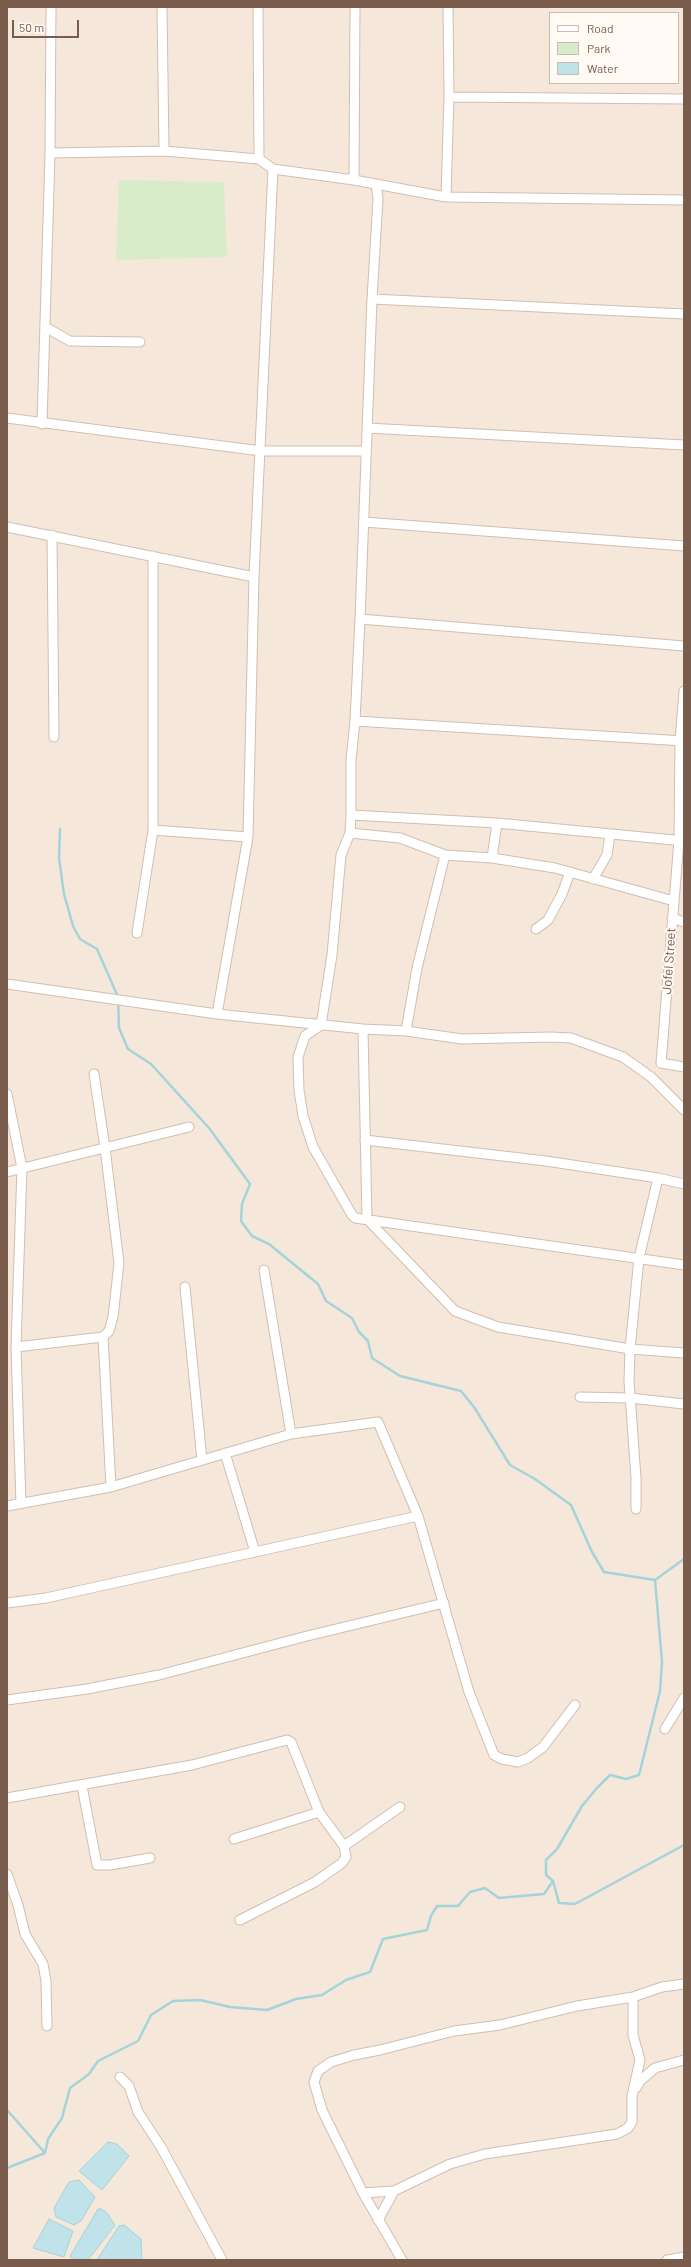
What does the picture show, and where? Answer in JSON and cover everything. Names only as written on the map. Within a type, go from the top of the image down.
[{"type":"street","points":[[42,424],[50,153],[51,7]]},
{"type":"street","points":[[162,7],[164,151]]},
{"type":"street","points":[[258,7],[259,159]]},
{"type":"street","points":[[354,7],[354,180]]},
{"type":"street","points":[[446,196],[449,98],[448,7]]},
{"type":"street","points":[[449,98],[684,100]]},
{"type":"street","points":[[50,153],[164,151],[259,159],[273,169],[354,180],[446,196],[684,200]]},
{"type":"street","points":[[217,1014],[248,837],[254,577],[273,169]]},
{"type":"street","points":[[376,184],[378,200],[372,299],[360,619],[355,721],[351,760],[352,815],[350,832],[341,855],[332,955],[321,1025],[305,1036],[298,1057],[299,1090],[303,1116],[313,1147],[352,1215],[367,1219],[684,1265]]},
{"type":"street","points":[[372,299],[684,314]]},
{"type":"street","points":[[45,327],[70,341],[140,342]]},
{"type":"street","points":[[7,418],[42,424],[261,451],[366,451]]},
{"type":"street","points":[[367,428],[684,445]]},
{"type":"street","points":[[364,522],[684,546]]},
{"type":"street","points":[[7,526],[254,577]]},
{"type":"street","points":[[52,535],[54,737]]},
{"type":"street","points":[[137,933],[153,830],[153,556]]},
{"type":"street","points":[[360,619],[684,646]]},
{"type":"street","name":"Jofel Street","points":[[684,691],[681,841],[672,918],[661,1063],[684,1067]]},
{"type":"street","points":[[355,721],[682,741]]},
{"type":"street","points":[[352,815],[497,823],[681,841]]},
{"type":"street","points":[[492,858],[497,823]]},
{"type":"street","points":[[153,830],[248,837]]},
{"type":"street","points":[[350,832],[400,838],[445,855],[492,858],[570,872],[674,901]]},
{"type":"street","points":[[593,878],[607,854],[610,835]]},
{"type":"street","points":[[406,1031],[417,968],[445,855]]},
{"type":"street","points":[[536,929],[548,920],[562,894],[570,872]]},
{"type":"street","points":[[672,918],[684,922]]},
{"type":"street","points":[[7,984],[217,1014],[363,1029],[406,1031],[462,1039],[572,1038],[623,1057],[651,1077],[684,1110]]},
{"type":"street","points":[[363,1029],[367,1219],[455,1311],[498,1327],[630,1349],[684,1353]]},
{"type":"street","points":[[16,1347],[103,1337],[109,1331],[113,1317],[120,1263],[94,1074]]},
{"type":"street","points":[[7,1094],[22,1168],[17,1280],[16,1347],[21,1504]]},
{"type":"street","points":[[7,1172],[190,1127]]},
{"type":"street","points":[[365,1140],[546,1161],[658,1178],[684,1184]]},
{"type":"street","points":[[636,1509],[636,1478],[630,1398],[630,1349],[639,1258],[658,1178]]},
{"type":"street","points":[[264,1270],[291,1434]]},
{"type":"street","points":[[7,1280],[17,1280]]},
{"type":"street","points":[[185,1287],[202,1460]]},
{"type":"street","points":[[103,1337],[111,1487]]},
{"type":"street","points":[[580,1397],[630,1398],[684,1404]]},
{"type":"street","points":[[7,1506],[111,1487],[291,1434],[378,1422],[418,1516],[444,1603],[468,1692],[494,1754],[502,1759],[518,1762],[528,1758],[543,1747],[575,1704]]},
{"type":"street","points":[[225,1453],[255,1552]]},
{"type":"street","points":[[7,1603],[46,1598],[418,1516]]},
{"type":"street","points":[[7,1700],[87,1689],[159,1675],[307,1636],[444,1603]]},
{"type":"street","points":[[665,1729],[684,1698]]},
{"type":"street","points":[[7,1798],[192,1766],[287,1740],[291,1742],[319,1812],[344,1846],[346,1857],[342,1863],[315,1882],[240,1920]]},
{"type":"street","points":[[82,1786],[97,1865],[110,1865],[150,1858]]},
{"type":"street","points":[[344,1846],[400,1807]]},
{"type":"street","points":[[234,1839],[319,1812]]},
{"type":"street","points":[[7,1874],[18,1905],[25,1934],[43,1964],[46,1981],[47,2026]]},
{"type":"street","points":[[400,2259],[362,2193],[322,2110],[314,2082],[318,2070],[331,2062],[354,2055],[380,2050],[454,2031],[500,2025],[577,2006],[633,1997],[662,1987],[684,1984]]},
{"type":"street","points":[[362,2193],[394,2191],[450,2164],[486,2154],[617,2134],[628,2128],[632,2122],[632,2096],[640,2060],[633,2035],[633,1997]]},
{"type":"street","points":[[632,2096],[640,2081],[655,2068],[684,2060]]},
{"type":"street","points":[[120,2077],[128,2086],[138,2112],[161,2147],[222,2260]]},
{"type":"street","points":[[378,2220],[394,2191]]},
{"type":"street","points":[[667,2260],[684,2258]]},
{"type":"shaded area","points":[[7,7],[684,7],[684,2260],[7,2260]]},
{"type":"green space","points":[[119,180],[224,182],[227,257],[116,260]]},
{"type":"water","points":[[108,2142],[117,2144],[129,2156],[102,2190],[79,2171]]},
{"type":"water","points":[[79,2180],[95,2197],[81,2221],[74,2225],[56,2217],[54,2208],[69,2182]]},
{"type":"water","points":[[98,2209],[101,2209],[107,2213],[115,2225],[88,2260],[73,2260],[70,2256]]},
{"type":"water","points":[[49,2219],[73,2231],[64,2257],[33,2248]]},
{"type":"water","points":[[124,2225],[141,2239],[142,2260],[97,2260],[119,2226]]},
{"type":"waterway","points":[[60,829],[59,858],[64,894],[73,926],[80,939],[97,949],[118,997],[119,1028],[128,1049],[151,1064],[209,1128],[250,1184],[242,1204],[241,1221],[252,1236],[269,1244],[318,1284],[326,1301],[352,1318],[359,1332],[368,1341],[372,1358],[400,1376],[461,1391],[474,1407],[510,1465],[535,1479],[571,1505],[592,1552],[604,1572],[655,1580],[684,1559]]},
{"type":"waterway","points":[[655,1580],[662,1662],[660,1691],[639,1775],[626,1779],[610,1775],[597,1788],[582,1806],[557,1849],[546,1860],[546,1875],[553,1881],[559,1903],[575,1904],[684,1845]]},
{"type":"waterway","points":[[7,2168],[45,2153],[48,2139],[62,2118],[70,2088],[89,2074],[98,2061],[138,2041],[151,2015],[173,2001],[200,2000],[230,2007],[267,2010],[296,1999],[322,1995],[346,1980],[370,1972],[383,1939],[427,1930],[431,1916],[437,1906],[458,1906],[470,1892],[485,1888],[499,1898],[544,1894],[553,1881]]},
{"type":"waterway","points":[[7,2110],[45,2153]]}]
